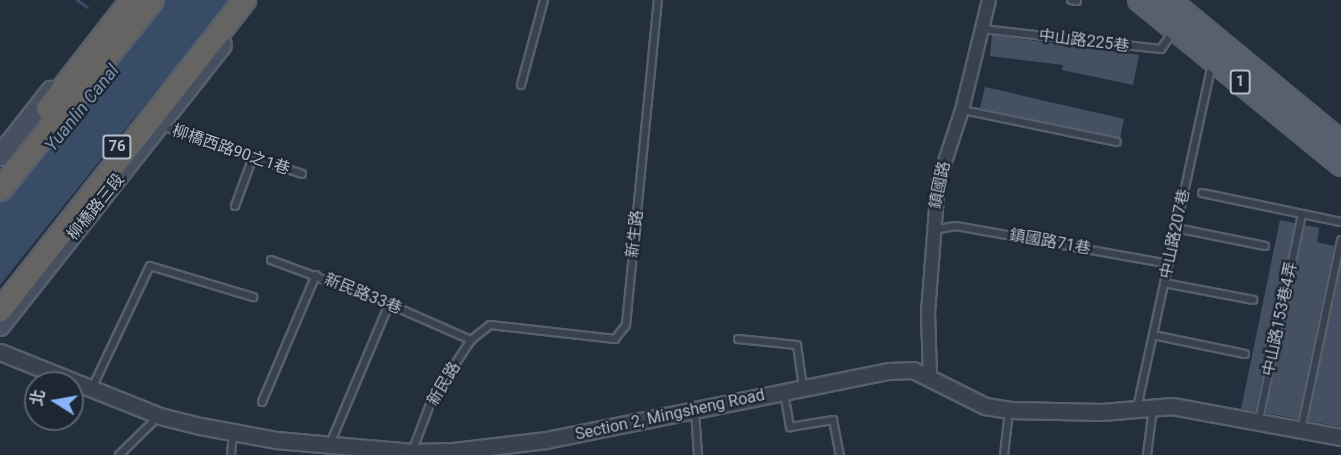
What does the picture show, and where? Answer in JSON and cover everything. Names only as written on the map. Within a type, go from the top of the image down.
[{"type":"highway","points":[[0,167],[131,0]]},
{"type":"highway","points":[[0,189],[152,0]]},
{"type":"highway","name":"76","points":[[0,295],[235,0]]},
{"type":"highway","points":[[0,310],[244,0]]},
{"type":"main road","points":[[0,156],[123,0]]},
{"type":"main road","name":"柳橋路三段","points":[[0,326],[161,125],[255,0]]},
{"type":"main road","name":"1","points":[[1139,0],[1341,165]]},
{"type":"main road","name":"1","points":[[1169,0],[1341,142]]},
{"type":"street","name":"鎮國路","points":[[930,376],[932,230],[938,183],[962,110],[989,0]]},
{"type":"street","name":"Section 2, Mingsheng Road","points":[[0,352],[160,416],[233,433],[412,454],[454,452],[546,440],[888,371],[913,370],[930,376],[986,406],[1009,410],[1137,409],[1172,406],[1341,437]]},
{"type":"lane","points":[[521,85],[544,0]]},
{"type":"lane","name":"新生路","points":[[490,325],[615,339],[626,325],[658,0]]},
{"type":"lane","name":"中山路225巷","points":[[982,29],[1161,50],[1175,29]]},
{"type":"lane","name":"中山路207巷","points":[[1137,409],[1213,60]]},
{"type":"lane","points":[[962,110],[1117,142]]},
{"type":"lane","name":"柳橋西路90之1巷","points":[[161,125],[302,174]]},
{"type":"lane","points":[[235,206],[253,157]]},
{"type":"lane","points":[[1202,193],[1341,222]]},
{"type":"lane","name":"中山路153巷4弄","points":[[1258,423],[1302,215]]},
{"type":"lane","name":"鎮國路71巷","points":[[932,230],[956,226],[1169,264]]},
{"type":"lane","points":[[1176,228],[1265,246]]},
{"type":"lane","points":[[1301,430],[1341,240]]},
{"type":"lane","points":[[271,260],[316,275]]},
{"type":"lane","points":[[92,389],[150,266],[253,297]]},
{"type":"lane","name":"新民路33巷","points":[[262,402],[316,275],[471,340]]},
{"type":"lane","points":[[1164,283],[1253,300]]},
{"type":"lane","points":[[330,445],[389,304]]},
{"type":"lane","name":"新民路","points":[[412,454],[432,399],[471,340],[490,325]]},
{"type":"lane","points":[[1153,335],[1245,354]]},
{"type":"lane","points":[[738,339],[797,345],[803,388]]},
{"type":"lane","points":[[784,392],[790,427],[833,420],[840,455]]},
{"type":"lane","points":[[1147,455],[1153,408]]},
{"type":"lane","points":[[695,410],[698,455]]},
{"type":"lane","points":[[1004,455],[1009,410]]},
{"type":"lane","points":[[119,455],[160,416]]},
{"type":"lane","points":[[231,455],[233,433]]},
{"type":"water","name":"Yuanlin Canal","points":[[160,0],[229,0],[0,285],[0,200]]},
{"type":"building","points":[[992,35],[1139,55],[1133,85],[1062,70],[1063,65],[990,56]]},
{"type":"building","points":[[985,87],[1124,119],[1120,138],[980,108]]},
{"type":"building","points":[[1280,220],[1295,223],[1255,411],[1241,409]]},
{"type":"building","points":[[1305,225],[1319,228],[1317,242],[1334,246],[1298,419],[1266,413]]},
{"type":"building","points":[[1341,265],[1341,427],[1308,421]]},
{"type":"waterway","points":[[77,0],[87,7]]}]
